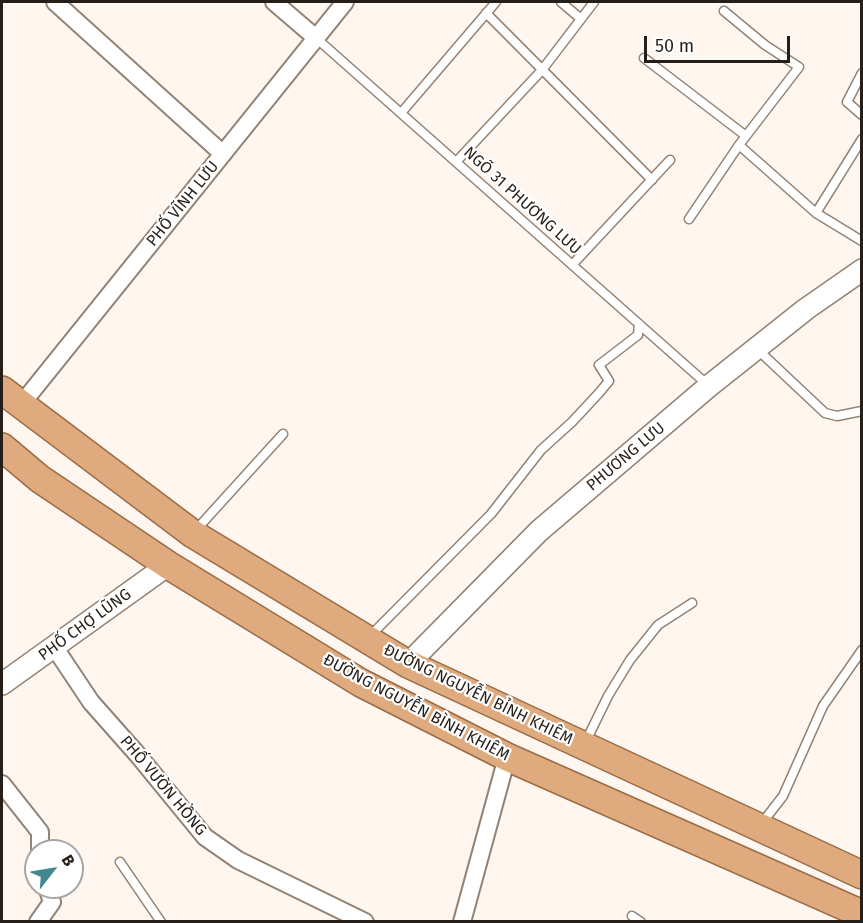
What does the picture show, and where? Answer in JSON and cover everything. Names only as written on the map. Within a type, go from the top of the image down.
[{"type":"highway","name":"ĐƯỜNG NGUYỄN BỈNH KHIÊM","points":[[11,398],[193,534],[408,664],[861,875]]},
{"type":"highway","name":"ĐƯỜNG NGUYỄN BÌNH KHIÊM","points":[[2,447],[40,479],[168,565],[362,683],[507,757],[861,914]]},
{"type":"street","points":[[56,2],[223,154]]},
{"type":"street","points":[[273,2],[316,38]]},
{"type":"street","name":"PHỐ VĨNH LƯU","points":[[11,398],[223,154],[345,2]]},
{"type":"street","name":"PHƯƠNG LƯU","points":[[408,664],[539,531],[709,386],[806,309],[861,270]]},
{"type":"street","name":"PHỐ CHỢ LŨNG","points":[[2,684],[168,565]]},
{"type":"street","name":"PHỐ VƯỜN HỒNG","points":[[55,648],[90,702],[138,754],[205,837],[238,860],[365,921]]},
{"type":"street","points":[[462,921],[507,757]]},
{"type":"street","points":[[2,784],[40,832],[40,839]]},
{"type":"street","points":[[38,921],[52,902],[51,899]]},
{"type":"lane","points":[[400,113],[496,2]]},
{"type":"lane","points":[[561,2],[581,19]]},
{"type":"lane","points":[[456,162],[542,70],[594,2]]},
{"type":"lane","points":[[689,219],[739,145],[799,67],[765,45],[724,11]]},
{"type":"lane","points":[[486,14],[652,180]]},
{"type":"lane","name":"NGÕ 31 PHƯƠNG LƯU","points":[[316,38],[709,386]]},
{"type":"lane","points":[[644,58],[746,136]]},
{"type":"lane","points":[[861,73],[847,102],[861,115]]},
{"type":"lane","points":[[816,213],[861,139]]},
{"type":"lane","points":[[739,145],[816,213],[861,241]]},
{"type":"lane","points":[[572,265],[670,160]]},
{"type":"lane","points":[[368,639],[491,514],[541,450],[572,422],[604,387],[609,381],[599,365],[638,335],[639,324]]},
{"type":"lane","points":[[756,348],[825,413],[837,416],[861,411]]},
{"type":"lane","points":[[193,534],[283,434]]},
{"type":"lane","points":[[584,746],[608,696],[630,660],[658,625],[692,603]]},
{"type":"lane","points":[[760,826],[783,795],[823,706],[861,650]]},
{"type":"lane","points":[[120,862],[161,921]]},
{"type":"lane","points":[[632,916],[641,921]]}]
